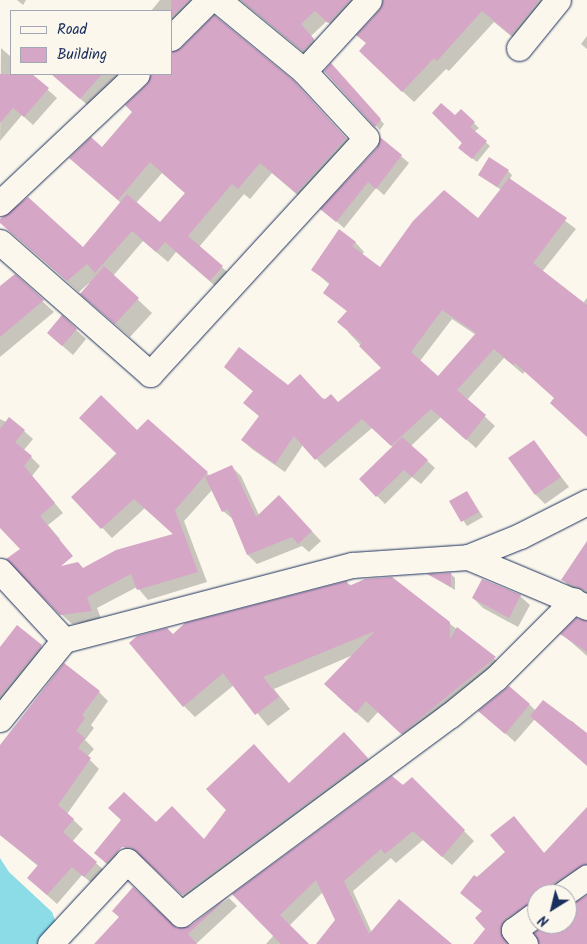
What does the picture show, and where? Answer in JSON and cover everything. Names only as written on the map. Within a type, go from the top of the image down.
[{"type":"street","points":[[172,37],[208,0]]},
{"type":"street","points":[[0,242],[150,374],[366,138],[304,71],[218,0]]},
{"type":"street","points":[[304,71],[368,0]]},
{"type":"street","points":[[520,48],[558,0]]},
{"type":"street","points":[[0,203],[135,75]]},
{"type":"street","points":[[0,719],[64,640],[352,564],[468,556],[520,536],[587,502]]},
{"type":"street","points":[[50,944],[127,861],[181,914],[449,716],[496,678],[580,603],[468,556]]},
{"type":"street","points":[[0,571],[64,640]]},
{"type":"street","points":[[525,944],[514,930],[527,920]]},
{"type":"water","points":[[0,858],[9,872],[52,912],[58,928],[53,944],[0,944]]},
{"type":"building","points":[[171,0],[189,0],[172,16]]},
{"type":"building","points":[[241,0],[350,0],[328,23],[315,11],[301,24],[314,39],[303,51]]},
{"type":"building","points":[[383,0],[539,0],[511,35],[482,11],[437,61],[434,58],[402,92],[359,51],[366,43],[356,35],[380,10]]},
{"type":"building","points":[[214,15],[294,81],[346,138],[296,193],[260,163],[238,189],[232,184],[188,236],[223,266],[210,281],[165,242],[156,252],[132,231],[95,273],[87,264],[67,281],[0,223],[0,219],[28,197],[83,247],[127,194],[160,222],[185,193],[150,162],[118,200],[69,158],[91,137],[102,147],[132,112],[125,105],[147,84],[151,75],[172,75],[172,52],[181,48]]},
{"type":"building","points":[[331,63],[381,119],[375,127],[324,71]]},
{"type":"building","points":[[0,74],[33,75],[49,88],[24,117],[13,108],[0,123]]},
{"type":"building","points":[[52,75],[101,75],[80,99]]},
{"type":"building","points":[[441,103],[455,115],[461,109],[475,122],[470,127],[487,141],[472,159],[458,148],[462,143],[432,113]]},
{"type":"building","points":[[380,137],[402,155],[376,189],[368,182],[336,222],[320,209],[377,148]]},
{"type":"building","points":[[489,157],[509,170],[497,187],[478,175]]},
{"type":"building","points":[[509,178],[567,218],[533,263],[587,305],[587,437],[550,403],[554,398],[515,363],[513,365],[494,349],[457,390],[486,415],[466,440],[431,409],[391,446],[362,419],[315,460],[294,436],[275,464],[241,440],[259,416],[243,403],[253,391],[224,367],[239,347],[288,385],[300,374],[324,400],[331,394],[338,402],[381,368],[359,346],[362,343],[337,322],[347,311],[323,293],[330,283],[311,270],[339,229],[356,242],[352,246],[380,267],[413,221],[444,190],[478,218]],"holes":[[[442,310],[476,333],[438,376],[411,352]]]},
{"type":"building","points":[[104,266],[139,298],[115,324],[80,294]]},
{"type":"building","points":[[15,274],[44,300],[0,337],[0,286]]},
{"type":"building","points":[[62,315],[77,329],[62,346],[47,333]]},
{"type":"building","points":[[101,395],[137,430],[148,419],[208,472],[175,510],[198,572],[137,590],[131,574],[87,597],[92,611],[60,615],[6,559],[20,549],[0,528],[0,429],[9,417],[25,430],[15,442],[32,456],[24,466],[55,503],[40,516],[73,556],[61,566],[78,562],[83,568],[116,550],[173,534],[134,499],[101,529],[71,497],[117,454],[79,418]]},
{"type":"building","points":[[402,437],[428,460],[412,477],[404,470],[376,497],[359,479]]},
{"type":"building","points":[[534,440],[561,477],[535,495],[508,458]]},
{"type":"building","points":[[232,465],[256,517],[279,495],[312,531],[298,544],[292,537],[247,555],[228,509],[222,512],[205,477]]},
{"type":"building","points":[[467,491],[479,512],[461,522],[449,501]]},
{"type":"building","points":[[587,541],[587,591],[561,580]]},
{"type":"building","points":[[451,573],[451,587],[427,574]]},
{"type":"building","points":[[392,577],[450,622],[450,639],[457,627],[496,657],[401,734],[366,701],[356,713],[324,684],[375,631],[263,677],[279,697],[255,715],[223,673],[183,707],[129,643],[137,636],[167,628],[173,634],[185,623],[347,581],[349,586],[365,579]]},
{"type":"building","points":[[482,579],[521,595],[509,618],[472,598]]},
{"type":"building","points":[[576,618],[587,621],[587,652],[560,634]]},
{"type":"building","points":[[17,625],[42,645],[0,696],[0,647]]},
{"type":"building","points":[[64,663],[100,691],[82,715],[85,718],[76,731],[85,738],[78,748],[91,758],[58,805],[74,819],[63,832],[97,862],[84,877],[72,867],[47,895],[27,878],[38,865],[0,835],[0,745]]},
{"type":"building","points":[[509,686],[530,704],[505,734],[478,711]]},
{"type":"building","points":[[543,700],[587,733],[587,766],[530,716]]},
{"type":"building","points":[[344,732],[368,758],[182,895],[131,847],[122,847],[106,863],[94,853],[121,820],[108,808],[124,792],[156,822],[172,806],[204,839],[226,810],[206,789],[254,744],[289,783]]},
{"type":"building","points":[[392,776],[403,785],[412,777],[465,830],[442,857],[413,831],[385,854],[381,849],[344,881],[369,934],[399,899],[452,944],[316,944],[335,920],[316,880],[280,915],[309,944],[281,944],[232,894]]},
{"type":"building","points":[[587,807],[587,863],[554,884],[527,884],[527,905],[505,919],[500,931],[507,944],[473,944],[485,929],[475,918],[482,911],[460,893],[474,875],[477,877],[505,852],[490,835],[514,816],[544,853]]},
{"type":"building","points":[[133,887],[177,928],[190,926],[229,896],[188,934],[197,944],[94,944],[119,917],[112,911]]},
{"type":"building","points":[[587,895],[587,944],[539,944],[534,934],[577,934],[577,901]]}]
